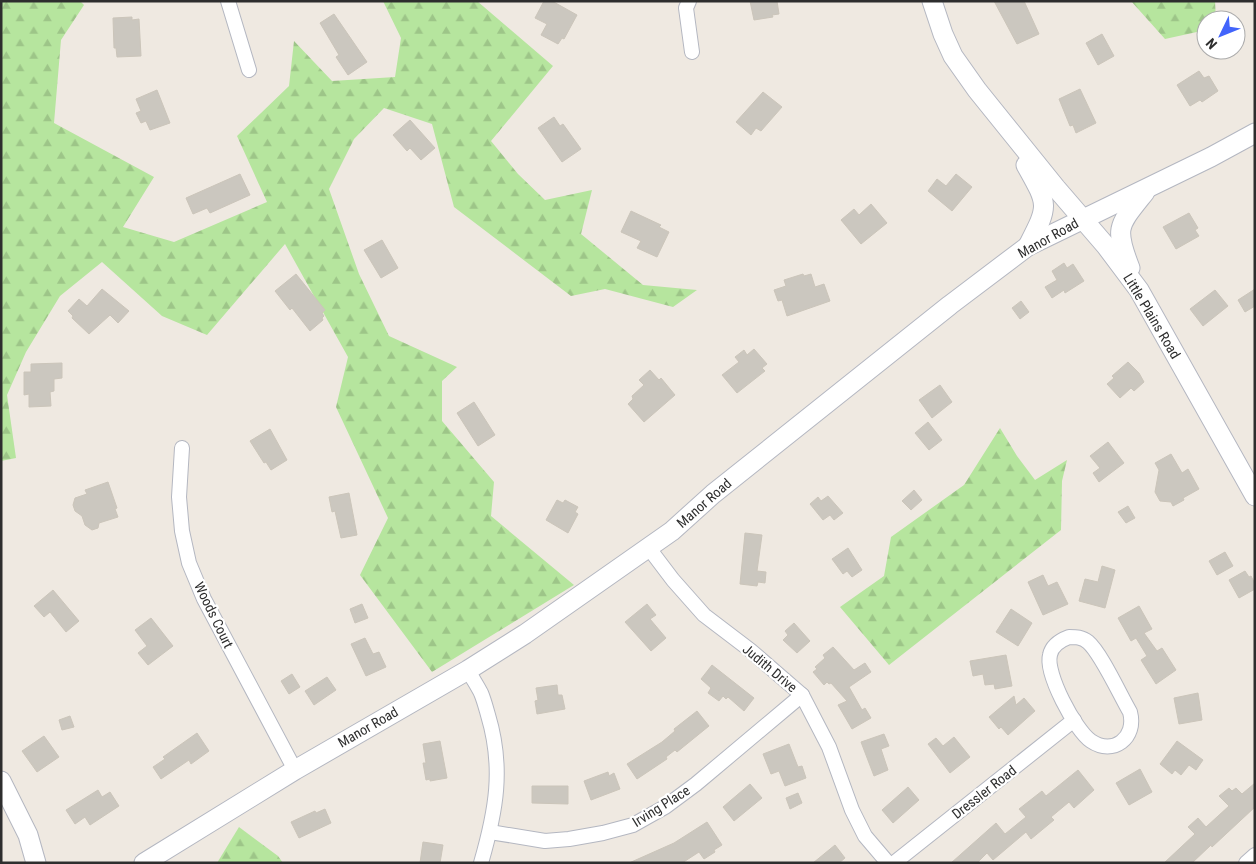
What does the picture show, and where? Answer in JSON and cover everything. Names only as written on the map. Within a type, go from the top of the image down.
[{"type":"street","points":[[228,1],[249,70]]},
{"type":"street","points":[[689,1],[686,8],[692,52]]},
{"type":"street","name":"Little Plains Road","points":[[932,1],[953,56],[977,90],[1106,246],[1139,290],[1255,496]]},
{"type":"street","points":[[1003,122],[1041,192],[1045,206],[1043,217],[1028,246]]},
{"type":"street","name":"Manor Road","points":[[144,863],[294,770],[468,670],[525,634],[672,531],[713,494],[950,305],[1028,246],[1211,157],[1255,133]]},
{"type":"street","points":[[1139,290],[1122,247],[1120,236],[1121,227],[1126,216],[1150,187]]},
{"type":"street","name":"Woods Court","points":[[182,448],[179,497],[182,531],[190,563],[204,599],[294,770]]},
{"type":"street","name":"Judith Drive","points":[[648,547],[673,580],[704,615],[750,650],[802,695],[830,747],[852,810],[865,836],[888,863]]},
{"type":"street","points":[[1069,637],[1079,637],[1087,640],[1096,650],[1130,712],[1132,728],[1122,742],[1112,746],[1102,745],[1092,742],[1074,720],[1055,682],[1050,663],[1050,655],[1054,646],[1061,640],[1069,637]]},
{"type":"street","points":[[468,670],[482,695],[492,731],[496,756],[497,787],[490,832],[481,863]]},
{"type":"street","name":"Irving Place","points":[[490,832],[545,841],[603,833],[633,825],[665,807],[696,784],[802,695]]},
{"type":"street","name":"Dressler Road","points":[[894,863],[1074,720]]},
{"type":"street","points":[[1,781],[28,835],[36,863]]},
{"type":"street","points":[[1246,863],[1255,855]]},
{"type":"green space","points":[[1,1],[80,1],[84,5],[61,40],[54,123],[154,177],[123,227],[174,242],[267,202],[237,136],[289,86],[294,41],[332,81],[395,77],[401,38],[383,1],[477,1],[553,66],[491,141],[518,174],[545,200],[592,190],[581,234],[643,285],[697,290],[673,307],[605,289],[571,296],[454,207],[432,124],[384,108],[354,139],[329,189],[359,274],[389,336],[457,367],[442,381],[442,421],[494,482],[491,516],[574,585],[432,672],[360,575],[388,518],[336,407],[348,357],[285,244],[207,335],[162,316],[102,262],[60,296],[26,352],[7,395],[16,458],[1,461]]},
{"type":"green space","points":[[1131,1],[1215,1],[1215,10],[1196,10],[1196,32],[1165,39]]},
{"type":"green space","points":[[1000,428],[1017,456],[1035,480],[1067,460],[1062,481],[1061,530],[889,665],[840,607],[884,576],[891,537],[964,485]]},
{"type":"green space","points":[[239,827],[278,856],[283,863],[217,863]]},
{"type":"building","points":[[544,1],[552,1],[577,15],[564,39],[562,38],[558,44],[541,35],[547,24],[535,18]]},
{"type":"building","points":[[750,1],[777,1],[779,14],[772,15],[773,17],[754,20]]},
{"type":"building","points":[[994,1],[1024,1],[1039,34],[1017,44]]},
{"type":"building","points":[[334,14],[367,62],[348,75],[336,57],[339,55],[320,23]]},
{"type":"building","points":[[132,17],[132,20],[139,19],[141,56],[117,57],[116,48],[114,48],[113,18]]},
{"type":"building","points":[[1102,34],[1114,56],[1098,65],[1086,43]]},
{"type":"building","points":[[1199,71],[1204,78],[1209,76],[1218,91],[1202,102],[1200,100],[1190,106],[1177,85]]},
{"type":"building","points":[[1080,89],[1096,123],[1076,133],[1073,125],[1070,126],[1059,99]]},
{"type":"building","points":[[157,90],[170,123],[150,130],[146,121],[141,123],[136,113],[141,111],[136,99]]},
{"type":"building","points":[[763,92],[782,107],[761,131],[756,128],[751,135],[736,122]]},
{"type":"building","points":[[554,117],[560,126],[563,124],[581,149],[562,162],[538,128]]},
{"type":"building","points":[[410,120],[435,148],[421,160],[410,148],[407,151],[393,135]]},
{"type":"building","points":[[240,174],[250,195],[210,213],[207,208],[193,214],[186,198]]},
{"type":"building","points":[[956,174],[972,187],[952,211],[928,191],[937,179],[946,186]]},
{"type":"building","points":[[871,204],[887,223],[861,244],[841,220],[854,209],[859,215]]},
{"type":"building","points":[[631,211],[661,225],[659,227],[669,232],[657,257],[637,248],[641,241],[621,232]]},
{"type":"building","points":[[1189,213],[1198,228],[1195,230],[1199,236],[1176,249],[1163,227]]},
{"type":"building","points":[[382,240],[398,268],[381,278],[364,250]]},
{"type":"building","points":[[1064,263],[1067,268],[1073,264],[1084,281],[1065,293],[1064,290],[1052,298],[1045,287],[1057,280],[1052,271]]},
{"type":"building","points":[[296,274],[325,310],[322,313],[324,316],[323,320],[310,331],[292,308],[290,310],[275,291]]},
{"type":"building","points":[[803,274],[804,276],[811,274],[815,287],[824,284],[830,301],[787,316],[782,300],[778,301],[774,290],[786,286],[784,280]]},
{"type":"building","points":[[102,289],[129,311],[118,323],[110,315],[89,334],[72,318],[73,316],[68,311],[79,299],[87,306]]},
{"type":"building","points":[[1255,289],[1255,306],[1245,312],[1238,300]]},
{"type":"building","points":[[1215,290],[1228,306],[1203,326],[1190,309]]},
{"type":"building","points":[[1021,301],[1029,312],[1020,319],[1012,308]]},
{"type":"building","points":[[754,349],[767,364],[762,368],[765,371],[737,393],[722,375],[739,362],[735,357],[744,350],[747,355]]},
{"type":"building","points":[[1128,362],[1139,373],[1144,382],[1134,391],[1131,388],[1120,398],[1107,384],[1114,378],[1112,376]]},
{"type":"building","points":[[62,363],[62,378],[54,379],[54,391],[50,392],[51,406],[29,407],[29,394],[24,395],[24,372],[31,372],[31,364]]},
{"type":"building","points":[[650,370],[659,380],[661,378],[675,395],[644,422],[628,404],[633,399],[632,396],[644,385],[639,380]]},
{"type":"building","points":[[940,385],[952,402],[932,418],[919,400]]},
{"type":"building","points":[[474,402],[495,435],[478,446],[457,413]]},
{"type":"building","points":[[928,422],[942,440],[929,450],[915,433]]},
{"type":"building","points":[[270,429],[287,460],[271,470],[266,462],[264,463],[250,441]]},
{"type":"building","points":[[1108,442],[1124,463],[1099,482],[1093,473],[1100,468],[1090,456]]},
{"type":"building","points":[[1171,454],[1182,473],[1188,469],[1199,489],[1173,506],[1171,502],[1160,501],[1155,492],[1159,470],[1155,463]]},
{"type":"building","points":[[108,482],[117,508],[115,509],[118,517],[99,523],[98,528],[92,530],[85,525],[82,516],[75,511],[73,505],[75,498],[87,494],[85,490]]},
{"type":"building","points":[[914,490],[922,500],[911,510],[902,501]]},
{"type":"building","points":[[349,493],[357,535],[341,538],[335,511],[332,512],[329,497]]},
{"type":"building","points":[[828,496],[843,513],[834,520],[830,515],[823,520],[810,504],[818,497],[821,501]]},
{"type":"building","points":[[557,500],[563,503],[565,500],[578,507],[575,512],[578,514],[568,533],[546,520]]},
{"type":"building","points":[[1128,506],[1135,518],[1126,523],[1118,512]]},
{"type":"building","points":[[745,533],[762,535],[757,571],[766,572],[765,583],[758,582],[757,586],[740,584]]},
{"type":"building","points":[[848,548],[862,570],[852,577],[847,571],[843,574],[832,559]]},
{"type":"building","points":[[1225,552],[1233,566],[1217,575],[1209,561]]},
{"type":"building","points":[[1102,566],[1115,570],[1105,608],[1079,601],[1085,579],[1098,582]]},
{"type":"building","points":[[1245,571],[1249,577],[1251,576],[1255,589],[1239,598],[1229,580]]},
{"type":"building","points":[[1043,575],[1048,586],[1057,582],[1068,604],[1043,615],[1028,582]]},
{"type":"building","points":[[53,590],[79,621],[66,632],[50,612],[44,617],[34,606]]},
{"type":"building","points":[[362,604],[368,618],[355,623],[350,609]]},
{"type":"building","points":[[647,604],[656,615],[650,619],[666,638],[651,651],[625,622]]},
{"type":"building","points":[[1139,606],[1152,629],[1144,633],[1157,651],[1162,648],[1176,670],[1156,684],[1141,660],[1147,656],[1136,638],[1131,641],[1118,618]]},
{"type":"building","points":[[1011,609],[1032,623],[1018,646],[996,632]]},
{"type":"building","points":[[151,618],[173,646],[148,665],[138,653],[147,646],[135,630]]},
{"type":"building","points":[[794,623],[810,641],[797,653],[783,640],[788,635],[785,631]]},
{"type":"building","points":[[365,638],[373,654],[379,652],[386,667],[366,676],[351,644]]},
{"type":"building","points":[[833,647],[854,670],[865,663],[871,672],[849,687],[862,710],[865,708],[871,718],[852,729],[838,705],[847,701],[831,683],[827,682],[824,685],[813,672],[817,669],[815,667],[825,658],[823,655]]},
{"type":"building","points":[[1006,655],[1012,686],[995,689],[994,684],[985,685],[983,674],[973,676],[970,661]]},
{"type":"building","points":[[712,665],[754,698],[744,711],[728,697],[726,699],[723,696],[719,701],[708,693],[711,688],[701,679]]},
{"type":"building","points":[[292,674],[300,687],[289,694],[281,681]]},
{"type":"building","points":[[327,677],[336,690],[314,705],[305,691]]},
{"type":"building","points":[[557,685],[558,695],[562,695],[565,709],[537,714],[535,701],[538,700],[536,688]]},
{"type":"building","points":[[1198,693],[1202,720],[1179,724],[1174,698]]},
{"type":"building","points":[[1014,696],[1016,705],[1024,698],[1035,711],[1008,735],[1001,727],[999,729],[989,717]]},
{"type":"building","points":[[697,711],[709,726],[677,752],[675,750],[666,757],[667,759],[637,779],[627,764],[662,742],[675,731],[674,729]]},
{"type":"building","points":[[70,716],[74,727],[62,730],[59,720]]},
{"type":"building","points":[[197,733],[209,751],[191,764],[189,760],[161,779],[153,767],[165,759],[163,757]]},
{"type":"building","points":[[884,734],[889,746],[881,749],[888,770],[874,776],[861,742]]},
{"type":"building","points":[[44,736],[59,757],[37,772],[22,751]]},
{"type":"building","points":[[954,737],[970,757],[950,773],[928,744],[936,738],[943,746]]},
{"type":"building","points":[[440,741],[447,778],[426,780],[423,763],[426,763],[423,744]]},
{"type":"building","points":[[1177,741],[1203,760],[1196,770],[1189,765],[1181,775],[1175,770],[1172,774],[1160,764]]},
{"type":"building","points":[[789,744],[798,767],[802,766],[806,778],[785,786],[779,771],[771,774],[763,754]]},
{"type":"building","points":[[1140,769],[1152,792],[1129,805],[1116,783]]},
{"type":"building","points":[[1078,770],[1094,790],[1074,808],[1069,802],[1051,817],[1054,820],[1031,839],[1026,832],[993,860],[987,853],[977,863],[951,863],[996,823],[1005,834],[1026,817],[1019,809],[1042,791],[1046,796]]},
{"type":"building","points":[[608,772],[609,776],[614,773],[620,789],[591,800],[584,781]]},
{"type":"building","points":[[1255,783],[1255,807],[1212,847],[1211,845],[1192,863],[1164,863],[1195,834],[1188,827],[1198,818],[1206,827],[1229,806],[1219,796],[1229,788],[1232,791],[1236,788],[1242,794]]},
{"type":"building","points":[[750,784],[762,798],[734,821],[723,807]]},
{"type":"building","points":[[532,786],[568,786],[568,804],[532,803]]},
{"type":"building","points":[[908,787],[919,800],[893,823],[882,810]]},
{"type":"building","points":[[98,790],[102,797],[110,792],[119,806],[90,825],[85,817],[75,824],[66,810]]},
{"type":"building","points":[[798,793],[802,803],[790,809],[786,798]]},
{"type":"building","points":[[325,809],[331,823],[299,838],[291,822],[315,811],[316,813]]},
{"type":"building","points":[[707,822],[722,845],[704,859],[699,852],[682,863],[629,863],[674,843]]},
{"type":"building","points":[[423,842],[443,845],[440,863],[420,863]]},
{"type":"building","points":[[835,845],[845,858],[839,863],[813,863]]}]
